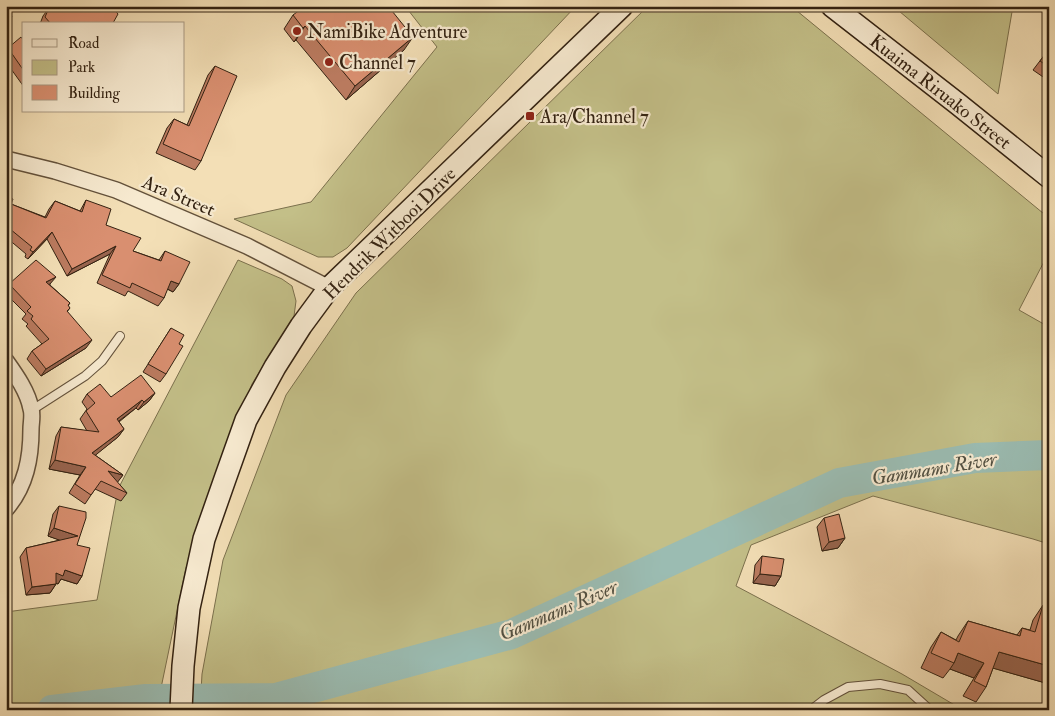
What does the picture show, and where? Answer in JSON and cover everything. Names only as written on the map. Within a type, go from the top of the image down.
[{"type":"main road","name":"Hendrik Witbooi Drive","points":[[182,710],[183,666],[189,608],[204,539],[246,420],[275,367],[301,326],[329,288],[622,6]]},
{"type":"main road","name":"Kuaima Riruako Street","points":[[832,6],[1049,177]]},
{"type":"street","name":"Ara Street","points":[[6,159],[55,171],[116,190],[247,246],[329,288]]},
{"type":"street","points":[[6,361],[19,380],[32,410],[31,452],[24,477],[12,502],[6,509]]},
{"type":"lane","points":[[32,410],[84,376],[102,361],[120,336]]},
{"type":"lane","points":[[811,710],[824,700],[848,688],[880,684],[908,690],[930,710]]},
{"type":"green space","points":[[405,6],[576,6],[347,248],[333,257],[318,257],[234,219],[311,202],[437,47]]},
{"type":"green space","points":[[648,6],[791,6],[1049,218],[1049,252],[1019,310],[1049,327],[1049,544],[873,496],[751,545],[736,586],[902,674],[963,710],[200,710],[202,674],[223,560],[286,395],[356,293]]},
{"type":"green space","points":[[893,6],[1013,6],[998,94]]},
{"type":"green space","points":[[238,260],[282,279],[292,286],[296,301],[294,316],[252,384],[186,568],[161,688],[161,710],[6,710],[6,612],[97,600],[118,489]]},
{"type":"building","points":[[6,6],[10,9],[7,11],[12,16],[6,31]]},
{"type":"building","points":[[101,6],[102,8],[113,8],[118,14],[114,22],[49,22],[45,17],[49,8]]},
{"type":"building","points":[[305,6],[388,6],[413,37],[355,86],[305,26],[303,28],[293,15]]},
{"type":"building","points":[[21,37],[22,68],[8,48]]},
{"type":"building","points":[[1049,49],[1049,67],[1040,61]]},
{"type":"building","points":[[215,66],[237,76],[201,161],[163,144],[174,119],[189,126]]},
{"type":"building","points":[[6,189],[10,190],[8,197],[13,199],[11,204],[46,218],[55,201],[82,212],[86,200],[111,209],[106,225],[141,238],[133,251],[161,261],[165,251],[190,262],[179,284],[171,281],[164,298],[132,283],[130,288],[102,275],[116,246],[72,269],[52,232],[33,252],[30,250],[32,247],[10,229],[6,239]]},
{"type":"building","points":[[36,260],[56,277],[46,282],[70,303],[68,305],[70,308],[67,311],[92,340],[46,369],[32,351],[49,339],[31,319],[33,316],[27,311],[31,307],[9,284]]},
{"type":"building","points":[[171,328],[184,335],[179,344],[183,346],[166,374],[148,364]]},
{"type":"building","points":[[141,375],[155,393],[144,402],[142,400],[117,419],[124,429],[92,453],[123,475],[108,471],[127,493],[101,481],[91,495],[75,484],[86,467],[55,460],[61,427],[99,432],[86,411],[95,403],[87,394],[100,384],[111,397]]},
{"type":"building","points":[[6,401],[9,414],[6,415]]},
{"type":"building","points":[[59,506],[86,512],[86,518],[77,545],[90,548],[82,576],[65,570],[63,576],[56,573],[56,584],[32,587],[26,548],[78,536],[54,528]]},
{"type":"building","points":[[839,514],[845,538],[829,542],[824,518]]},
{"type":"building","points":[[762,556],[784,559],[781,576],[760,574]]},
{"type":"building","points":[[1043,605],[1049,607],[1049,666],[999,652],[986,687],[974,681],[984,663],[958,653],[954,663],[931,653],[941,632],[959,642],[968,621],[1020,636],[1022,628],[1035,632]]},
{"type":"waterway","name":"Gammams River","points":[[52,710],[146,699],[276,698],[512,634],[839,483],[975,458],[1049,455]]},
{"type":"place","name":"NamiBike Adventure","points":[[297,31]]},
{"type":"place","name":"Channel 7","points":[[329,62]]},
{"type":"place","name":"Ara/Channel 7","points":[[530,116]]}]
